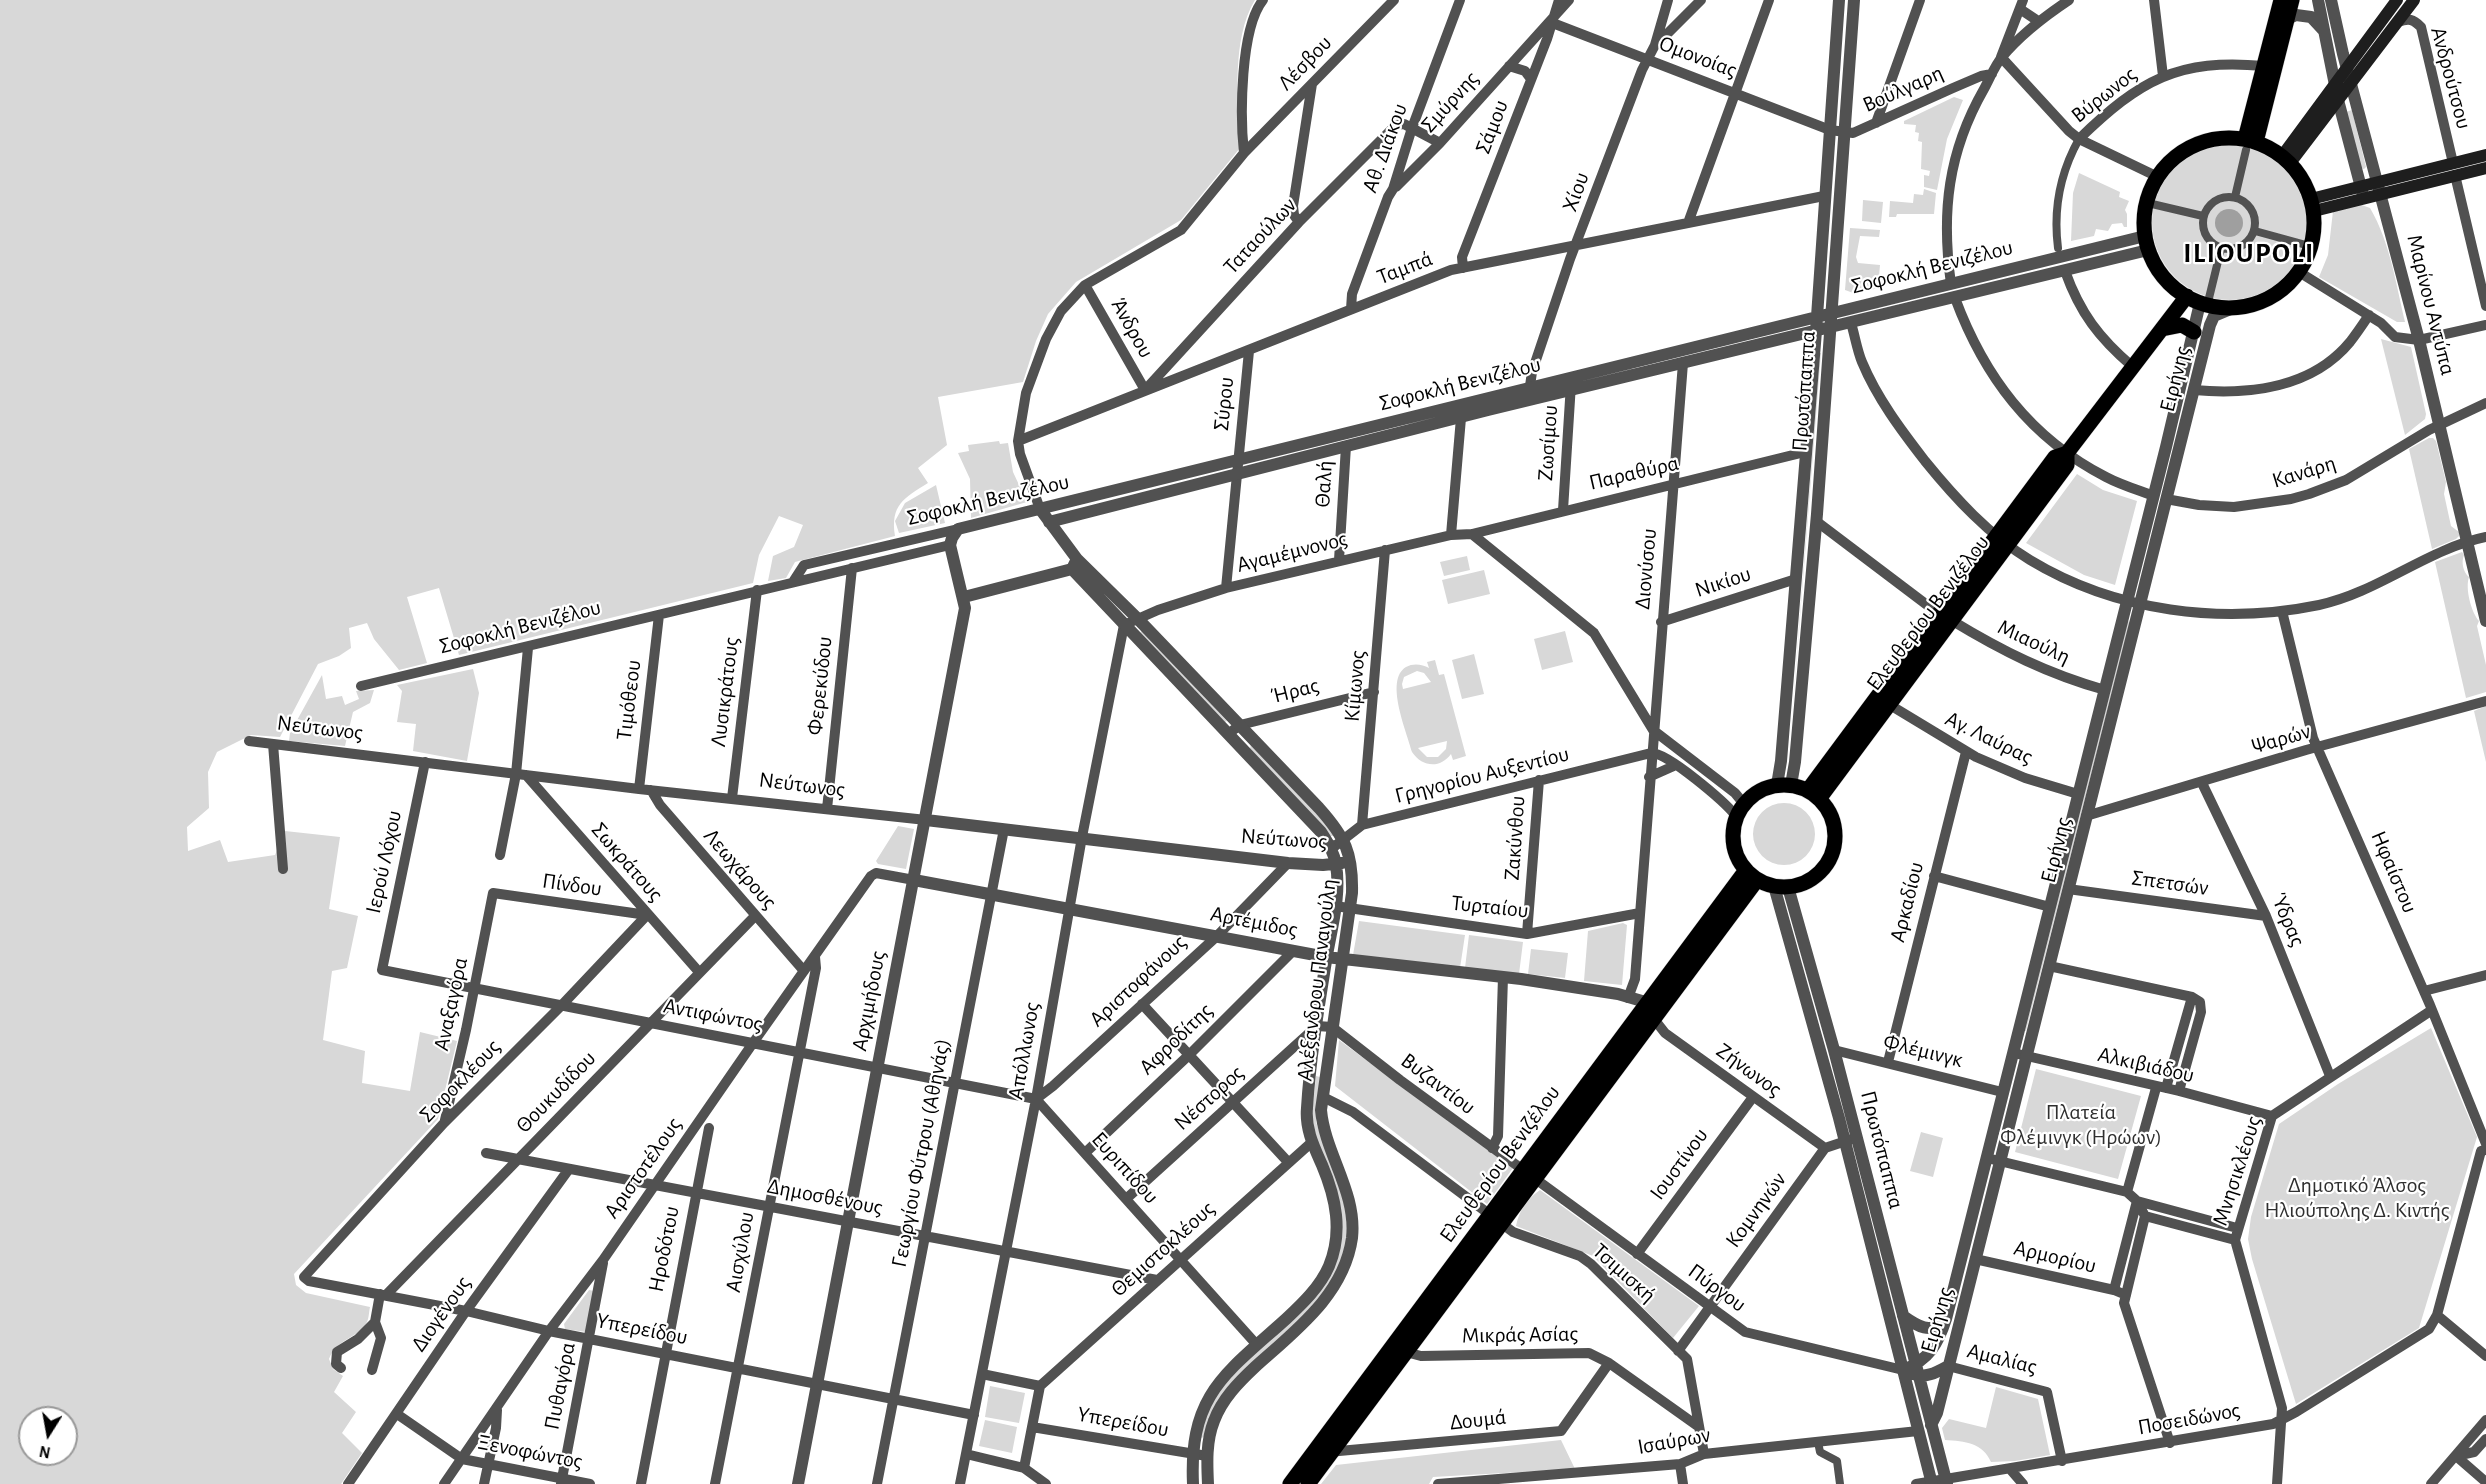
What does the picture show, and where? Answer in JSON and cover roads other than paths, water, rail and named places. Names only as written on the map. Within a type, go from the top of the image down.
[{"type":"main road","points":[[2249,144],[2264,66],[2281,0]]},
{"type":"main road","points":[[2249,144],[2292,0]]},
{"type":"main road","points":[[2286,160],[2346,67],[2397,0]]},
{"type":"main road","points":[[2286,160],[2351,84],[2414,0]]},
{"type":"main road","points":[[2223,138],[2249,144],[2286,160],[2303,180],[2312,205],[2314,234],[2299,272],[2283,289],[2267,299],[2233,308],[2199,299],[2170,284],[2157,268],[2147,243],[2144,219],[2146,203],[2158,177],[2172,160],[2187,149],[2205,141],[2223,138]]},
{"type":"main road","points":[[2312,205],[2454,169],[2486,155]]},
{"type":"main road","points":[[2454,169],[2486,168]]},
{"type":"main road","name":"Ελευθερίου Βενιζέλου","points":[[1814,795],[2003,539],[2055,458],[2067,453],[2162,330],[2199,299]]},
{"type":"main road","points":[[2162,330],[2182,325],[2194,332]]},
{"type":"main road","points":[[1784,785],[1814,795],[1829,810],[1834,824],[1833,853],[1826,866],[1803,884],[1781,886],[1751,875],[1738,858],[1733,845],[1733,830],[1740,810],[1764,789],[1784,785]]},
{"type":"main road","name":"Ελευθερίου Βενιζέλου","points":[[1290,1484],[1324,1450],[1529,1175],[1647,1011],[1751,875]]},
{"type":"main road","name":"Ελευθερίου Βενιζέλου","points":[[1308,1484],[1324,1450]]},
{"type":"street","points":[[1244,153],[1242,134],[1245,63],[1252,24],[1263,0]]},
{"type":"street","name":"Λέσβου","points":[[1018,441],[1024,400],[1046,339],[1061,310],[1085,285],[1181,230],[1244,153],[1394,0]]},
{"type":"street","name":"Αθ. Διάκου","points":[[1351,309],[1351,298],[1388,197],[1394,189],[1412,128],[1460,0]]},
{"type":"street","name":"Σάμου","points":[[1463,268],[1462,257],[1547,39],[1550,22],[1559,0]]},
{"type":"street","name":"Σμύρνης","points":[[1394,189],[1440,143],[1569,0]]},
{"type":"street","name":"Χίου","points":[[1530,386],[1532,372],[1576,246],[1655,45],[1668,0]]},
{"type":"street","points":[[1655,45],[1701,0]]},
{"type":"street","points":[[1688,223],[1769,0]]},
{"type":"street","name":"Πρωτόπαππα","points":[[1784,785],[1796,762],[1816,521],[1824,196],[1839,0]]},
{"type":"street","name":"Πρωτόπαππα","points":[[1830,314],[1854,0]]},
{"type":"street","points":[[1876,123],[1920,0]]},
{"type":"street","points":[[2001,57],[2038,21],[2069,0]]},
{"type":"street","points":[[2154,0],[2163,76]]},
{"type":"street","points":[[2318,0],[2338,100],[2362,192]]},
{"type":"street","name":"Μαρίνου Αντύπα","points":[[2331,0],[2346,67],[2419,340],[2486,621]]},
{"type":"street","points":[[1951,284],[1946,249],[1946,214],[1951,173],[1958,145],[1973,108],[2001,57],[2021,4],[2038,21]]},
{"type":"street","points":[[2287,19],[2296,15],[2311,17],[2326,33]]},
{"type":"street","name":"Ανδρούτσου","points":[[2398,22],[2407,19],[2414,20],[2421,27],[2454,169]]},
{"type":"street","name":"Ομονοίας","points":[[1550,22],[1830,130]]},
{"type":"street","points":[[2001,57],[2079,139],[2158,177]]},
{"type":"street","name":"Βύρωνος","points":[[2058,248],[2056,225],[2060,187],[2063,173],[2079,139],[2133,91],[2163,76],[2190,67],[2214,63],[2264,66]]},
{"type":"street","name":"Σμύρνης","points":[[1509,66],[1525,71],[1531,79]]},
{"type":"street","name":"Βούλγαρη","points":[[1830,130],[1853,133],[1981,76],[1992,74]]},
{"type":"street","points":[[1299,222],[1294,215],[1293,206],[1312,84]]},
{"type":"street","name":"Ταταούλων","points":[[1145,390],[1299,222],[1396,125],[1404,124],[1412,128]]},
{"type":"street","points":[[1412,128],[1440,143]]},
{"type":"street","points":[[2235,197],[2249,144]]},
{"type":"street","points":[[2454,169],[2486,306]]},
{"type":"street","name":"Ταμπά","points":[[1018,441],[1451,270],[1824,196]]},
{"type":"street","points":[[2226,196],[2235,197],[2245,201],[2253,212],[2256,221],[2255,231],[2245,245],[2237,249],[2221,249],[2213,245],[2207,237],[2203,226],[2203,216],[2206,209],[2217,200],[2226,196]]},
{"type":"street","points":[[2152,204],[2203,216]]},
{"type":"street","points":[[2255,231],[2306,244]]},
{"type":"street","name":"Σοφοκλή Βενιζέλου","points":[[1049,522],[1530,386],[1571,385],[1683,363],[1820,326],[1830,314],[1951,284],[2147,243]]},
{"type":"street","name":"Σοφοκλή Βενιζέλου","points":[[793,582],[804,565],[1040,509],[1346,446],[1535,399],[1571,385],[1820,326],[1851,323],[2065,271],[2147,243]]},
{"type":"street","points":[[2199,299],[2221,249]]},
{"type":"street","points":[[2065,271],[2087,319],[2108,345],[2133,367]]},
{"type":"street","points":[[2299,272],[2369,315],[2395,337],[2419,340],[2486,325]]},
{"type":"street","name":"Άνδρου","points":[[1085,285],[1145,390]]},
{"type":"street","name":"Κανάρη","points":[[1955,298],[1974,346],[1992,375],[2012,402],[2037,428],[2067,453],[2107,478],[2160,497],[2199,505],[2234,507],[2291,499],[2346,480],[2440,425],[2486,404]]},
{"type":"street","name":"Ειρήνης","points":[[1917,1371],[1934,1349],[1946,1319],[2026,1057],[2141,603],[2199,299]]},
{"type":"street","name":"Ειρήνης","points":[[1903,1370],[1934,1373],[1948,1366],[1975,1259],[1993,1160],[2002,1092],[2128,599],[2194,390],[2214,316],[2233,308]]},
{"type":"street","points":[[2194,390],[2223,393],[2259,391],[2307,375],[2335,356],[2350,342],[2369,315]]},
{"type":"street","points":[[1851,323],[1861,360],[1875,390],[1894,420],[1964,507],[2030,559],[2090,588],[2178,611],[2212,615],[2282,611],[2321,604],[2363,592],[2467,541],[2486,537]]},
{"type":"street","name":"Πρωτόπαππα","points":[[1784,785],[1781,761],[1805,452],[1820,326]]},
{"type":"street","name":"Σύρου","points":[[1226,588],[1249,351]]},
{"type":"street","name":"Διονύσου","points":[[1628,998],[1635,979],[1661,622],[1683,363]]},
{"type":"street","name":"Ζωσίμου","points":[[1563,510],[1571,385]]},
{"type":"street","points":[[1530,386],[1535,399]]},
{"type":"street","points":[[1451,535],[1461,418]]},
{"type":"street","points":[[1018,441],[1020,454],[1040,509]]},
{"type":"street","name":"Θαλή","points":[[1339,560],[1346,446]]},
{"type":"street","name":"Παραθύρα","points":[[1472,534],[1805,452]]},
{"type":"street","name":"Αλέξανδρου Παναγούλη","points":[[1040,509],[1075,564],[1124,625],[1329,844],[1336,864],[1335,906],[1306,1111],[1311,1142],[1334,1200],[1337,1228],[1334,1252],[1329,1267],[1314,1290],[1231,1369],[1209,1397],[1200,1412],[1192,1453],[1193,1484]]},
{"type":"street","name":"Μιαούλη","points":[[1816,521],[1945,617],[1996,648],[2031,665],[2105,690]]},
{"type":"street","points":[[950,545],[951,537],[958,529]]},
{"type":"street","points":[[1472,534],[1594,633],[1653,730],[1735,793],[1740,810]]},
{"type":"street","name":"Αγαμέμνονος","points":[[1124,625],[1137,618],[1226,588],[1451,535],[1472,534]]},
{"type":"street","name":"Σοφοκλή Βενιζέλου","points":[[361,686],[528,648],[757,590],[950,545]]},
{"type":"street","name":"Αρχιμήδους","points":[[798,1484],[965,608],[950,545]]},
{"type":"street","name":"Κίμωνος","points":[[1362,825],[1385,550]]},
{"type":"street","points":[[964,597],[1075,564]]},
{"type":"street","name":"Αλέξανδρου Παναγούλη","points":[[1075,564],[1137,618],[1319,808],[1344,838],[1351,861],[1352,893],[1321,1110],[1324,1135],[1342,1175],[1351,1215],[1352,1229],[1348,1255],[1338,1281],[1319,1306],[1225,1399],[1214,1420],[1207,1456],[1208,1484]]},
{"type":"street","name":"Φερεκύδου","points":[[827,809],[852,568]]},
{"type":"street","name":"Νικίου","points":[[1661,622],[1796,579]]},
{"type":"street","name":"Λυσικράτους","points":[[732,798],[757,590]]},
{"type":"street","name":"Ηφαίστου","points":[[2282,611],[2313,738],[2424,991],[2486,1144]]},
{"type":"street","name":"Τιμόθεου","points":[[639,789],[659,615]]},
{"type":"street","name":"Απόλλωνος","points":[[960,1484],[1036,1098],[1082,837],[1124,625]]},
{"type":"street","points":[[500,855],[521,775],[528,648]]},
{"type":"street","name":"Ήρας","points":[[1228,734],[1240,725],[1374,692]]},
{"type":"street","name":"Αγ. Λαύρας","points":[[1883,701],[1966,752],[2025,778],[2078,794]]},
{"type":"street","name":"Ψαρών","points":[[2086,816],[2486,701]]},
{"type":"street","name":"Νεύτωνος","points":[[249,741],[639,789],[1082,837],[1288,863],[1323,865],[1351,861]]},
{"type":"street","points":[[273,744],[283,869]]},
{"type":"street","name":"Αρκαδίου","points":[[1888,1062],[1966,752]]},
{"type":"street","points":[[1651,753],[1657,753],[1676,765],[1726,804],[1740,810]]},
{"type":"street","name":"Γρηγορίου Αυξεντίου","points":[[1329,844],[1335,846],[1362,825],[1651,753]]},
{"type":"street","name":"Ιερού Λόχου","points":[[382,970],[425,762]]},
{"type":"street","points":[[1649,777],[1676,765]]},
{"type":"street","name":"Σωκράτους","points":[[521,775],[699,972]]},
{"type":"street","name":"Ζακύνθου","points":[[1527,934],[1539,780]]},
{"type":"street","name":"Ύδρας","points":[[2202,783],[2266,916],[2330,1076]]},
{"type":"street","name":"Λεωχάρους","points":[[651,790],[660,805],[804,971]]},
{"type":"street","name":"Γεωργίου Φύτρου (Αθηνάς)","points":[[878,1484],[1004,829]]},
{"type":"street","name":"Αριστοφάνους","points":[[1036,1098],[1053,1086],[1216,937],[1288,863]]},
{"type":"street","name":"Αρτέμιδος","points":[[874,874],[1342,960],[1503,977],[1607,992],[1628,998]]},
{"type":"street","name":"Αριστοτέλους","points":[[444,1484],[497,1410],[549,1331],[603,1260],[653,1185],[874,874]]},
{"type":"street","points":[[1934,876],[2050,907]]},
{"type":"street","name":"Πρωτόπαππα","points":[[1781,886],[1834,1050],[1851,1140],[1903,1370],[1932,1482]]},
{"type":"street","name":"Πρωτόπαππα","points":[[1781,886],[1851,1140],[1903,1316],[1947,1482]]},
{"type":"street","name":"Σπετσών","points":[[2068,889],[2266,916]]},
{"type":"street","name":"Πίνδου","points":[[493,893],[647,915]]},
{"type":"street","name":"Αναξαγόρα","points":[[444,1123],[493,893]]},
{"type":"street","name":"Τυρταίου","points":[[1335,906],[1527,934],[1640,913]]},
{"type":"street","name":"Σοφοκλέους","points":[[304,1277],[444,1123],[561,1006],[647,915]]},
{"type":"street","name":"Θουκυδίδου","points":[[383,1294],[519,1159],[755,916]]},
{"type":"street","name":"Αφροδίτης","points":[[1085,1153],[1190,1054],[1293,951]]},
{"type":"street","name":"Αισχύλου","points":[[715,1484],[816,968],[815,957]]},
{"type":"street","points":[[2049,966],[2192,997],[2200,1002],[2201,1012],[2179,1091]]},
{"type":"street","name":"Αντιφώντος","points":[[382,970],[1036,1098]]},
{"type":"street","points":[[2424,991],[2486,975]]},
{"type":"street","points":[[1492,1148],[1498,1137],[1503,977]]},
{"type":"street","points":[[2127,1192],[2192,997]]},
{"type":"street","points":[[1628,998],[1647,1011]]},
{"type":"street","points":[[1142,1004],[1288,1162]]},
{"type":"street","name":"Μνησικλέους","points":[[2277,1484],[2282,1408],[2235,1240],[2272,1116],[2432,1010]]},
{"type":"street","name":"Ζήνωνος","points":[[1647,1011],[1665,1034],[1825,1148]]},
{"type":"street","points":[[1317,1026],[1332,1027]]},
{"type":"street","name":"Νέστορος","points":[[1126,1198],[1317,1026]]},
{"type":"street","name":"Βυζαντίου","points":[[1332,1027],[1529,1175]]},
{"type":"street","name":"Φλέμινγκ","points":[[1834,1050],[2002,1092]]},
{"type":"street","name":"Αλκιβιάδου","points":[[2012,1053],[2179,1091],[2272,1116]]},
{"type":"street","points":[[1323,1097],[1353,1112],[1496,1219]]},
{"type":"street","name":"Ιουστίνου","points":[[1637,1254],[1753,1097]]},
{"type":"street","name":"Ευριπίδου","points":[[1036,1098],[1257,1345]]},
{"type":"street","name":"Ηροδότου","points":[[641,1484],[709,1128]]},
{"type":"street","points":[[1825,1148],[1851,1140]]},
{"type":"street","name":"Θεμιστοκλέους","points":[[1040,1386],[1311,1142]]},
{"type":"street","name":"Κομνηνών","points":[[1678,1350],[1825,1148]]},
{"type":"street","points":[[2486,1150],[2481,1151],[2437,1315],[2486,1356]]},
{"type":"street","name":"Δημοσθένους","points":[[486,1153],[1157,1280]]},
{"type":"street","points":[[1993,1160],[2127,1192],[2137,1201],[2145,1216],[2124,1303],[2170,1443]]},
{"type":"street","name":"Διογένους","points":[[348,1484],[466,1311],[569,1169]]},
{"type":"street","name":"Πύργου","points":[[1529,1175],[1745,1332],[1903,1370]]},
{"type":"street","points":[[2137,1201],[2237,1228]]},
{"type":"street","points":[[2114,1290],[2137,1201]]},
{"type":"street","points":[[2145,1216],[2235,1240]]},
{"type":"street","name":"Τσιμισκή","points":[[1496,1219],[1513,1232],[1580,1256],[1591,1264],[1678,1350]]},
{"type":"street","name":"Αρμορίου","points":[[1975,1259],[2114,1290],[2126,1295]]},
{"type":"street","name":"Πυθαγόρα","points":[[562,1481],[603,1260]]},
{"type":"street","name":"Υπερείδου","points":[[304,1277],[309,1281],[466,1311],[549,1331],[974,1415]]},
{"type":"street","points":[[341,1368],[336,1364],[337,1352],[358,1339],[375,1322],[383,1294]]},
{"type":"street","name":"Ποσειδώνος","points":[[1916,1484],[1947,1482],[2010,1469],[2170,1443],[2280,1420],[2429,1329],[2437,1315]]},
{"type":"street","points":[[1903,1316],[1926,1329],[1940,1325],[1946,1319]]},
{"type":"street","points":[[372,1370],[381,1338],[375,1322]]},
{"type":"street","name":"Μικράς Ασίας","points":[[1399,1350],[1421,1356],[1589,1353],[1610,1363],[1699,1427]]},
{"type":"street","points":[[1678,1350],[1687,1359],[1704,1454]]},
{"type":"street","name":"Δουμά","points":[[1324,1450],[1561,1431],[1610,1363]]},
{"type":"street","points":[[1931,1425],[1948,1366]]},
{"type":"street","name":"Αμαλίας","points":[[1948,1366],[2047,1392],[2062,1461]]},
{"type":"street","points":[[982,1374],[1040,1386],[1024,1467]]},
{"type":"street","points":[[484,1484],[496,1428],[497,1410]]},
{"type":"street","points":[[397,1414],[462,1459]]},
{"type":"street","points":[[2431,1484],[2486,1419]]},
{"type":"street","name":"Υπερείδου","points":[[1032,1427],[1207,1456]]},
{"type":"street","name":"Ισαύρων","points":[[1438,1484],[1680,1464],[1704,1454],[1918,1431]]},
{"type":"street","points":[[2456,1456],[2475,1452],[2486,1439]]},
{"type":"street","points":[[1818,1442],[1820,1452],[1837,1461],[1840,1484]]},
{"type":"street","points":[[966,1454],[1024,1467],[1046,1484]]},
{"type":"street","points":[[2456,1456],[2486,1482]]},
{"type":"street","name":"Ξενοφώντος","points":[[462,1459],[562,1481],[591,1484]]},
{"type":"street","points":[[1680,1464],[1683,1484]]},
{"type":"street","points":[[2010,1469],[2023,1484]]},
{"type":"district","name":"ILIOUPOLI","points":[[2249,254]]},
{"type":"park label","name":"Πλατεία Φλέμινγκ (Ηρώων)","points":[[2081,1124]]},
{"type":"park label","name":"Δημοτικό Άλσος Ηλιούπολης Δ. Κιντής","points":[[2357,1198]]}]
